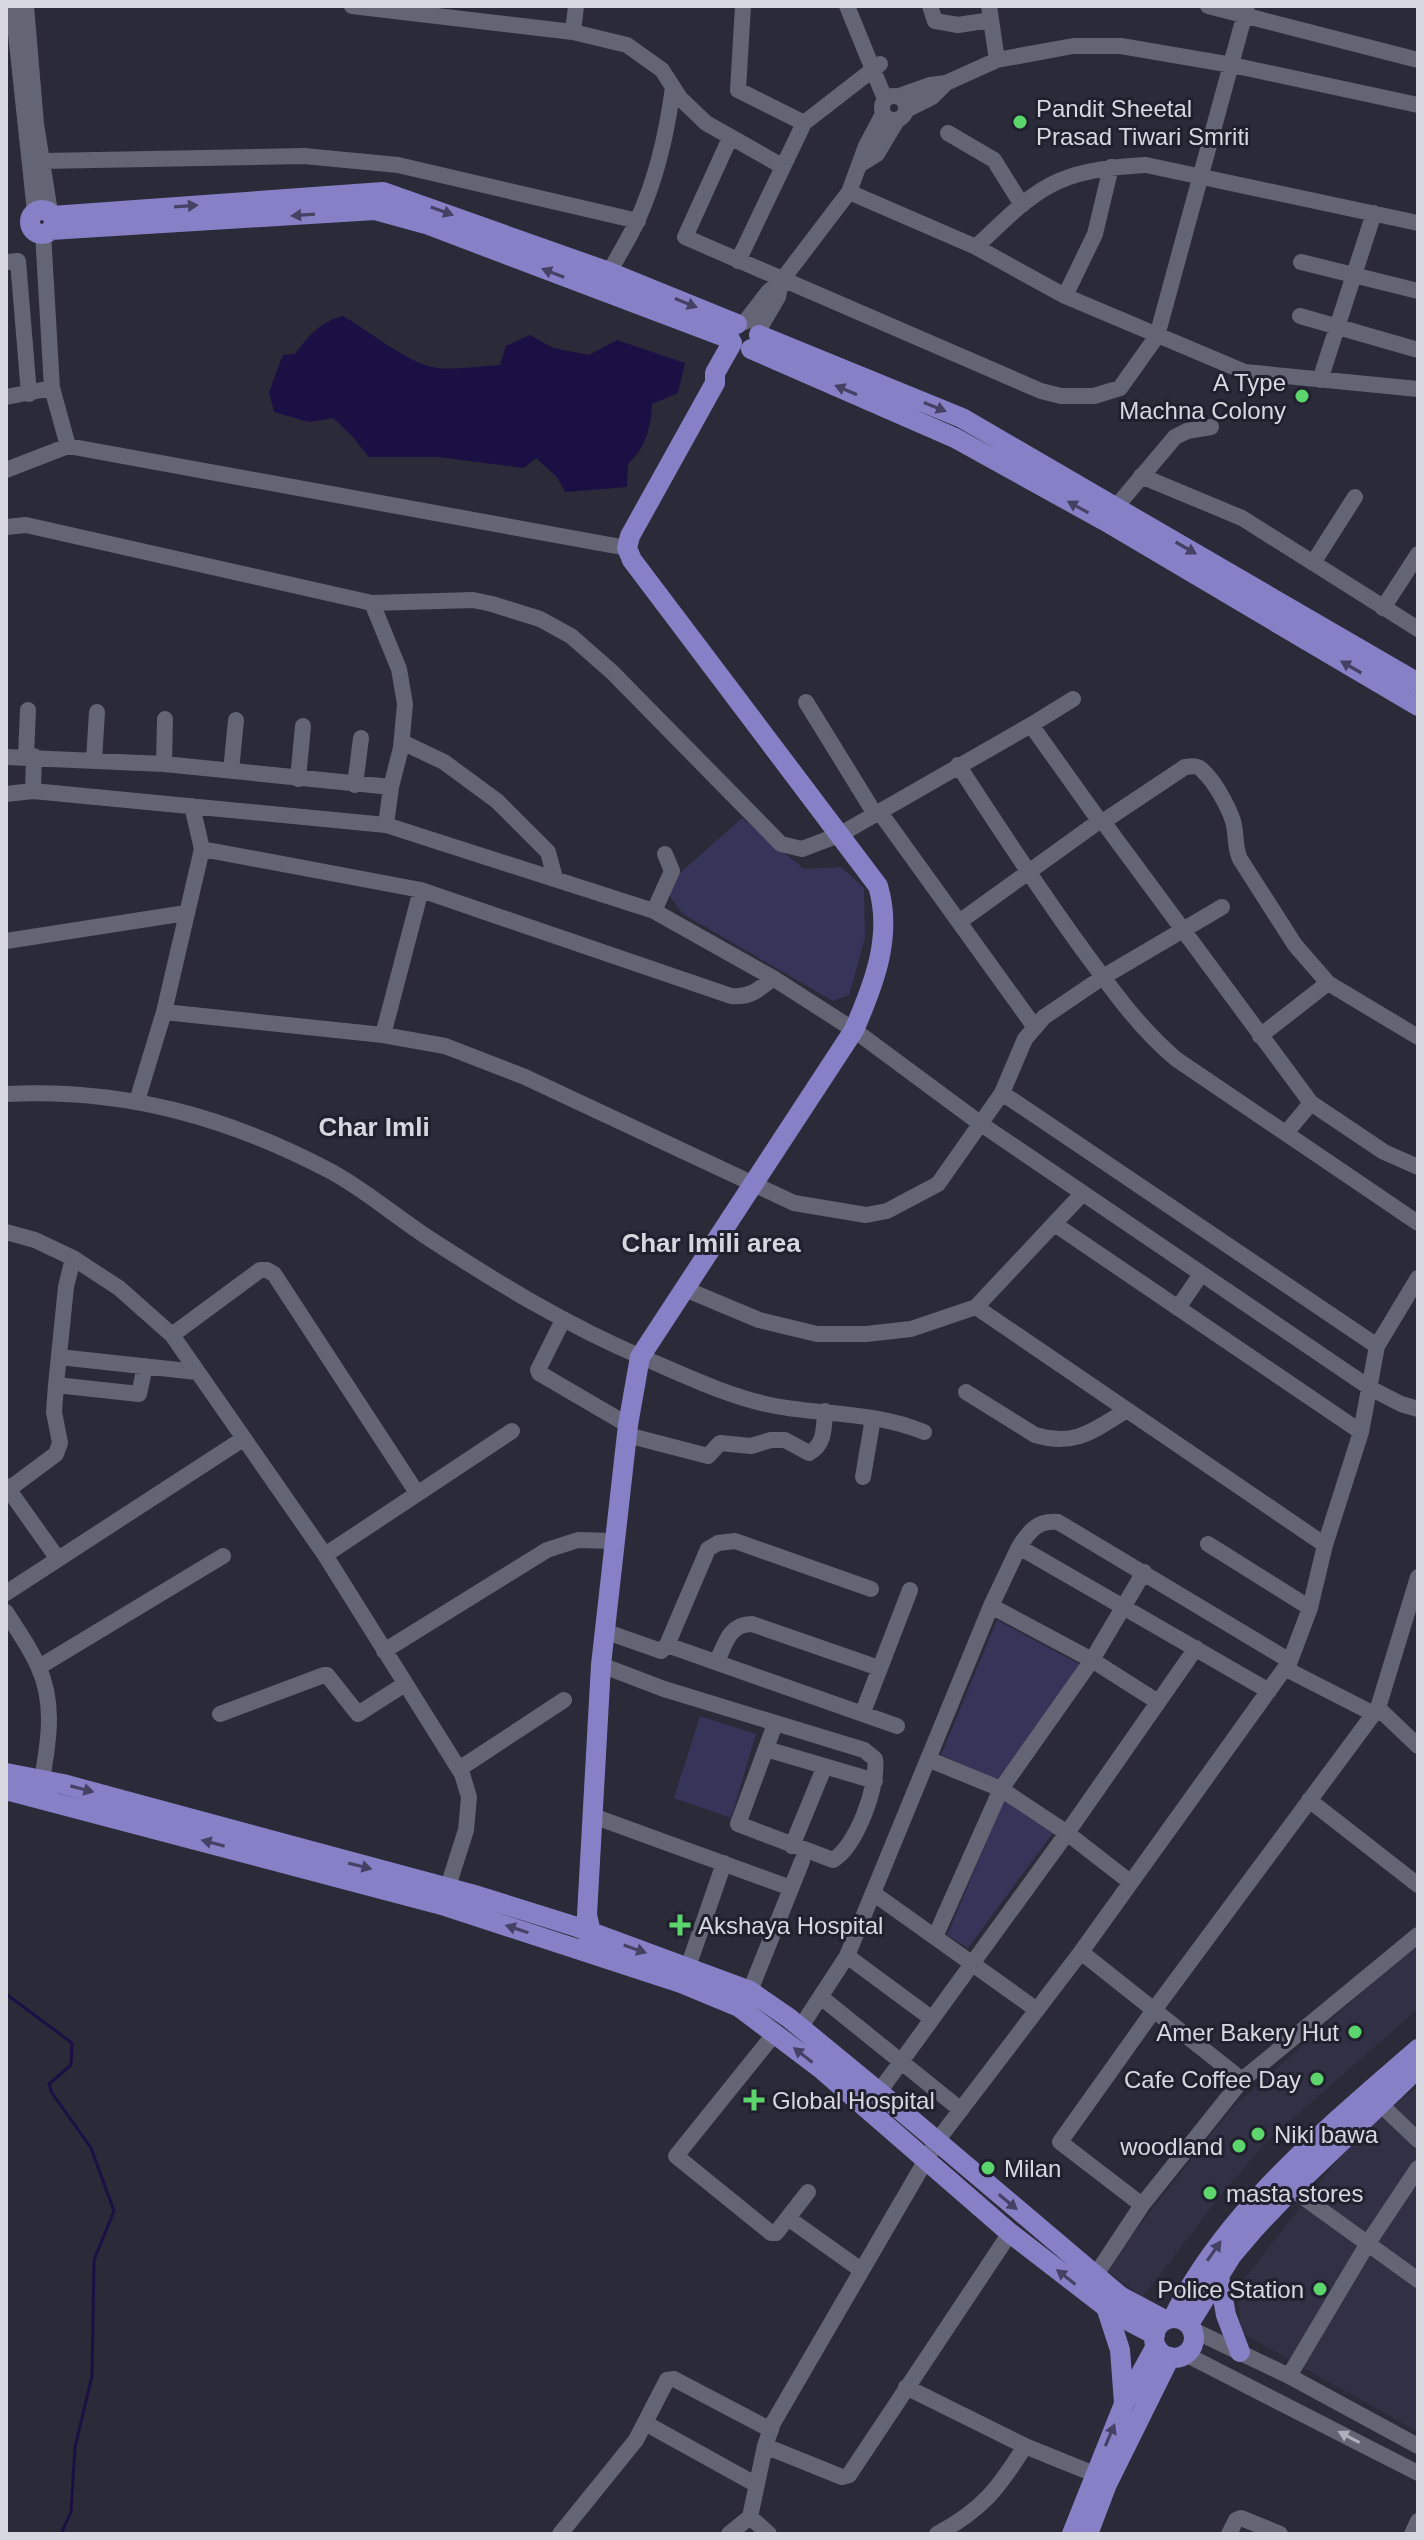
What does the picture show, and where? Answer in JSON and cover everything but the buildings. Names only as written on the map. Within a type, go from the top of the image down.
[{"type":"main road","points":[[46,221],[375,210],[605,282],[819,370],[1110,514],[1418,683]]},
{"type":"main road","points":[[583,1935],[604,1631],[627,1430],[640,1357],[854,1030],[873,986],[883,938],[884,915],[878,886],[632,560],[627,548],[630,536],[715,383],[715,373],[745,337]]},
{"type":"main road","points":[[1110,514],[1418,706]]},
{"type":"main road","points":[[6,1773],[40,1788],[583,1935],[688,1967],[750,1991],[879,2092],[1095,2276],[1173,2335]]},
{"type":"main road","points":[[6,1790],[40,1788]]},
{"type":"main road","points":[[583,1935],[681,1983],[739,2007],[775,2033],[1010,2233],[1106,2307],[1173,2335]]},
{"type":"main road","points":[[1088,2534],[1200,2271],[1253,2204],[1340,2117],[1418,2049]]},
{"type":"main road","points":[[1072,2534],[1124,2403],[1232,2255],[1292,2189],[1418,2068]]},
{"type":"main road","points":[[1219,2276],[1226,2315],[1240,2352]]},
{"type":"main road","points":[[1106,2307],[1120,2350],[1124,2403]]},
{"type":"street","points":[[13,6],[46,221]]},
{"type":"street","points":[[26,6],[42,161],[52,388],[68,446]]},
{"type":"street","points":[[352,6],[573,32],[627,45],[662,70],[680,98],[706,123],[782,166]]},
{"type":"street","points":[[573,32],[576,6]]},
{"type":"street","points":[[743,6],[738,90],[804,123]]},
{"type":"street","points":[[847,6],[894,106]]},
{"type":"street","points":[[930,6],[935,21],[958,25],[990,13],[997,60]]},
{"type":"street","points":[[1208,6],[1246,10],[1418,60]]},
{"type":"street","points":[[730,138],[685,237],[1041,391],[1061,396],[1094,396],[1120,388],[1157,336],[1246,10]]},
{"type":"street","points":[[745,337],[769,291],[782,281],[849,192],[861,164],[877,154],[894,106],[930,85],[946,83],[997,60],[1073,46],[1121,46],[1232,65],[1418,105]]},
{"type":"street","points":[[738,261],[804,123],[876,67]]},
{"type":"street","points":[[605,282],[638,221],[654,179],[668,129],[673,87]]},
{"type":"street","points":[[948,133],[994,160],[1022,205]]},
{"type":"street","points":[[42,161],[304,156],[398,165],[638,221]]},
{"type":"street","points":[[976,247],[1022,205],[1058,181],[1111,167],[1146,165],[1418,223]]},
{"type":"street","points":[[1065,296],[1095,234],[1111,167]]},
{"type":"street","points":[[849,192],[976,247],[1065,296],[1245,372],[1418,389]]},
{"type":"street","points":[[1320,380],[1374,213]]},
{"type":"street","points":[[6,262],[18,261],[14,303],[29,394]]},
{"type":"street","points":[[1301,262],[1418,291]]},
{"type":"street","points":[[1300,316],[1418,350]]},
{"type":"street","points":[[6,397],[52,388]]},
{"type":"street","points":[[1110,514],[1175,437],[1187,431],[1211,427]]},
{"type":"street","points":[[6,470],[68,446],[627,548]]},
{"type":"street","points":[[1141,476],[1242,518],[1418,629]]},
{"type":"street","points":[[1313,563],[1355,497]]},
{"type":"street","points":[[6,527],[26,525],[372,603],[473,600],[556,626],[612,672],[781,844],[802,849],[839,835],[1073,699]]},
{"type":"street","points":[[1383,608],[1418,554]]},
{"type":"street","points":[[372,603],[399,669],[405,704],[402,742],[386,825]]},
{"type":"street","points":[[806,702],[877,813],[1034,1026]]},
{"type":"street","points":[[28,710],[33,791]]},
{"type":"street","points":[[94,760],[97,712]]},
{"type":"street","points":[[164,764],[165,719]]},
{"type":"street","points":[[231,771],[236,720]]},
{"type":"street","points":[[1031,725],[1311,1103],[1384,1152],[1418,1167]]},
{"type":"street","points":[[298,779],[303,726]]},
{"type":"street","points":[[355,785],[361,738]]},
{"type":"street","points":[[402,742],[444,762],[497,801],[548,852],[555,878]]},
{"type":"street","points":[[6,757],[164,764],[391,787]]},
{"type":"street","points":[[958,765],[1029,874],[1148,1034],[1167,1051],[1418,1223]]},
{"type":"street","points":[[959,922],[1185,767],[1202,769],[1232,818],[1240,859],[1295,945],[1328,983],[1418,1037]]},
{"type":"street","points":[[6,794],[33,791],[386,825],[654,911],[773,978],[854,1030],[981,1124],[1370,1388],[1418,1409]]},
{"type":"street","points":[[137,1101],[164,1012],[202,849],[192,806]]},
{"type":"street","points":[[202,849],[421,890],[731,996],[742,997],[756,992],[773,978]]},
{"type":"street","points":[[654,911],[672,871],[665,854]]},
{"type":"street","points":[[383,1035],[421,890]]},
{"type":"street","points":[[164,1012],[383,1035],[445,1046],[488,1062],[794,1203],[866,1215],[887,1211],[938,1184],[1002,1093],[1025,1039],[1034,1026],[1103,977],[1222,907]]},
{"type":"street","points":[[10,935],[186,913]]},
{"type":"street","points":[[1260,1036],[1328,983]]},
{"type":"street","points":[[1002,1093],[1377,1346]]},
{"type":"street","points":[[6,1094],[92,1095],[137,1101],[251,1133],[335,1174],[429,1238],[563,1320],[640,1357],[736,1396],[776,1406],[873,1418],[924,1432]]},
{"type":"street","points":[[1286,1133],[1311,1103]]},
{"type":"street","points":[[685,1289],[759,1320],[817,1334],[866,1334],[911,1329],[976,1307],[1082,1194]]},
{"type":"street","points":[[1056,1225],[1361,1432]]},
{"type":"street","points":[[6,1232],[35,1240],[73,1258],[119,1288],[172,1335],[325,1555],[459,1769],[469,1797],[466,1830],[445,1896]]},
{"type":"street","points":[[58,1559],[7,1488],[60,1448],[54,1412],[66,1287],[73,1258]]},
{"type":"street","points":[[172,1335],[260,1270],[274,1274],[417,1493]]},
{"type":"street","points":[[1178,1308],[1201,1274]]},
{"type":"street","points":[[729,2534],[750,2517],[768,2438],[925,2159],[1081,1952],[1288,1665],[1310,1608],[1325,1545],[1361,1432],[1377,1346],[1418,1278]]},
{"type":"street","points":[[976,1307],[1325,1545]]},
{"type":"street","points":[[563,1320],[539,1373],[627,1430],[708,1456],[720,1443],[751,1446],[771,1440],[789,1441],[809,1453],[814,1452],[822,1439],[825,1411]]},
{"type":"street","points":[[59,1357],[197,1372]]},
{"type":"street","points":[[56,1385],[139,1394],[145,1366]]},
{"type":"street","points":[[966,1392],[1035,1435],[1045,1438],[1079,1439],[1127,1410]]},
{"type":"street","points":[[863,1477],[873,1418]]},
{"type":"street","points":[[325,1555],[512,1431]]},
{"type":"street","points":[[6,1593],[243,1439]]},
{"type":"street","points":[[800,2028],[847,1956],[991,1606],[1019,1547],[1035,1526],[1045,1521],[1058,1522],[1144,1572],[1288,1665],[1376,1711],[1418,1746]]},
{"type":"street","points":[[384,1651],[547,1550],[578,1540],[614,1541]]},
{"type":"street","points":[[604,1631],[661,1651],[667,1645],[708,1549],[718,1543],[735,1541],[871,1589]]},
{"type":"street","points":[[1208,1544],[1310,1608]]},
{"type":"street","points":[[1019,1547],[1269,1691]]},
{"type":"street","points":[[39,1667],[223,1556]]},
{"type":"street","points":[[935,1937],[1001,1789],[1092,1660],[1144,1572]]},
{"type":"street","points":[[1142,2205],[1060,2142],[1376,1711],[1415,1606],[1418,1577]]},
{"type":"street","points":[[863,1712],[910,1590]]},
{"type":"street","points":[[991,1606],[1092,1660],[1158,1702]]},
{"type":"street","points":[[6,1612],[39,1667],[47,1694],[49,1716],[40,1788]]},
{"type":"street","points":[[717,1662],[732,1631],[752,1624],[879,1668]]},
{"type":"street","points":[[667,1645],[897,1726]]},
{"type":"street","points":[[879,2092],[1067,1833],[1196,1648]]},
{"type":"street","points":[[601,1665],[664,1689],[864,1750],[875,1759],[875,1781],[852,1838],[841,1855],[833,1860],[738,1824],[775,1724]]},
{"type":"street","points":[[220,1714],[327,1675],[358,1714],[405,1684]]},
{"type":"street","points":[[459,1769],[564,1700]]},
{"type":"street","points":[[766,1749],[875,1781]]},
{"type":"street","points":[[930,1760],[1001,1789],[1067,1833],[1130,1882]]},
{"type":"street","points":[[792,1846],[824,1768]]},
{"type":"street","points":[[1309,1800],[1418,1885]]},
{"type":"street","points":[[593,1816],[791,1888]]},
{"type":"street","points":[[750,1991],[802,1861]]},
{"type":"street","points":[[688,1967],[724,1863]]},
{"type":"street","points":[[873,1893],[1037,2010]]},
{"type":"street","points":[[1095,2276],[1142,2205],[1242,2080],[1415,1942]]},
{"type":"street","points":[[1081,1952],[1242,2080]]},
{"type":"street","points":[[847,1956],[931,2018]]},
{"type":"street","points":[[822,1998],[961,2110]]},
{"type":"street","points":[[775,2033],[676,2156],[769,2232],[776,2233],[808,2192]]},
{"type":"street","points":[[1379,2103],[1418,2140]]},
{"type":"street","points":[[1289,2376],[1368,2243],[1416,2176]]},
{"type":"street","points":[[1292,2189],[1418,2280]]},
{"type":"street","points":[[788,2218],[861,2270]]},
{"type":"street","points":[[560,2534],[636,2440],[667,2380],[671,2379],[768,2438],[846,2477],[1010,2233]]},
{"type":"street","points":[[1173,2335],[1240,2352],[1418,2446]]},
{"type":"street","points":[[1173,2335],[1418,2473]]},
{"type":"street","points":[[906,2387],[1025,2446],[1094,2474]]},
{"type":"street","points":[[645,2423],[757,2485]]},
{"type":"street","points":[[937,2534],[960,2522],[1000,2486],[1025,2446]]},
{"type":"street","points":[[750,2517],[769,2534]]},
{"type":"street","points":[[1229,2534],[1236,2520],[1241,2518],[1280,2534]]},
{"type":"street","points":[[1412,2534],[1418,2521]]},
{"type":"shaded area","points":[[343,316],[413,360],[437,368],[500,365],[506,346],[530,335],[553,348],[589,355],[617,340],[685,363],[678,393],[652,404],[646,436],[628,464],[627,487],[565,492],[557,477],[536,458],[524,468],[439,457],[369,457],[333,418],[309,422],[274,412],[269,392],[283,355],[295,354],[316,330]]},
{"type":"shaded area","points":[[742,818],[804,869],[841,867],[864,888],[865,938],[849,995],[833,1001],[683,914],[669,895],[671,881]]},
{"type":"shaded area","points":[[997,1620],[1081,1665],[998,1780],[941,1755]]},
{"type":"shaded area","points":[[700,1716],[756,1734],[731,1818],[674,1798]]},
{"type":"shaded area","points":[[1004,1800],[1053,1833],[968,1948],[947,1935]]},
{"type":"shaded area","points":[[1418,1942],[1418,2009],[1266,2142],[1143,2297],[1107,2271],[1230,2110]]},
{"type":"shaded area","points":[[1418,2086],[1418,2432],[1240,2332],[1238,2287],[1352,2141]]},
{"type":"waterway","points":[[6,1994],[72,2043],[71,2065],[49,2084],[52,2093],[91,2148],[114,2211],[94,2260],[92,2376],[75,2447],[71,2512],[61,2534]]},
{"type":"place","name":"Pandit Sheetal Prasad Tiwari Smriti","points":[[1020,122]]},
{"type":"place","name":"A Type Machna Colony","points":[[1302,396]]},
{"type":"place","name":"Akshaya Hospital","points":[[680,1925]]},
{"type":"place","name":"Amer Bakery Hut","points":[[1355,2032]]},
{"type":"place","name":"Cafe Coffee Day","points":[[1317,2079]]},
{"type":"place","name":"Global Hospital","points":[[754,2100]]},
{"type":"place","name":"Niki bawa","points":[[1258,2134]]},
{"type":"place","name":"woodland","points":[[1239,2146]]},
{"type":"place","name":"Milan","points":[[988,2168]]},
{"type":"place","name":"masta stores","points":[[1210,2193]]},
{"type":"place","name":"Police Station","points":[[1320,2289]]},
{"type":"district","name":"Char Imli","points":[[374,1127]]},
{"type":"district","name":"Char Imili area","points":[[711,1243]]}]
